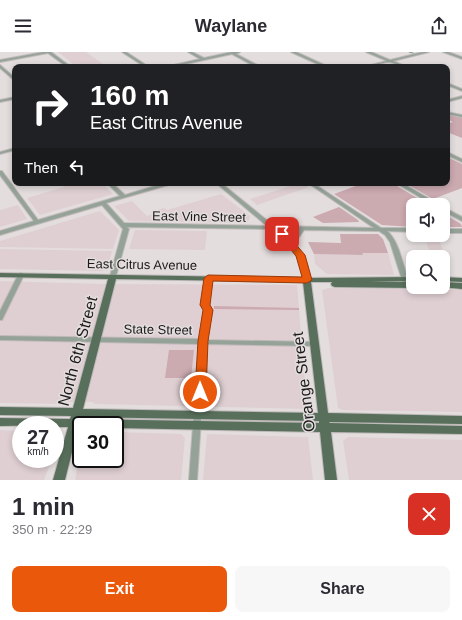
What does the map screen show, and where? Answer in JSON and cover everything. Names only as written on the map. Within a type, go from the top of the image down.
[{"type":"main road","name":"East Citrus Avenue","points":[[0,275],[307,280],[319,284],[406,282]]},
{"type":"main road","name":"North 6th Street","points":[[76,416],[113,276]]},
{"type":"main road","points":[[450,279],[462,280]]},
{"type":"main road","name":"Orange Street","points":[[307,280],[332,480]]},
{"type":"main road","points":[[450,285],[462,286]]},
{"type":"main road","points":[[0,411],[72,418]]},
{"type":"main road","points":[[0,422],[72,418]]},
{"type":"main road","points":[[124,419],[324,422],[462,420]]},
{"type":"main road","points":[[324,422],[462,430]]},
{"type":"main road","name":"North 6th Street","points":[[59,480],[72,430]]},
{"type":"street","points":[[0,61],[49,52],[65,64]]},
{"type":"street","points":[[124,52],[143,64]]},
{"type":"street","points":[[190,52],[203,59]]},
{"type":"street","points":[[182,64],[238,52]]},
{"type":"street","points":[[293,52],[320,64]]},
{"type":"street","points":[[368,52],[398,64]]},
{"type":"street","points":[[378,64],[427,52]]},
{"type":"street","points":[[445,52],[462,58]]},
{"type":"street","points":[[232,53],[253,64]]},
{"type":"street","points":[[0,66],[12,77]]},
{"type":"street","points":[[450,85],[462,90]]},
{"type":"street","points":[[450,100],[462,97]]},
{"type":"street","points":[[0,101],[12,99]]},
{"type":"street","points":[[450,114],[462,116]]},
{"type":"street","points":[[0,153],[12,150]]},
{"type":"street","points":[[450,155],[462,161]]},
{"type":"street","points":[[0,172],[37,222]]},
{"type":"street","points":[[112,186],[124,197]]},
{"type":"street","points":[[0,233],[104,204],[160,186]]},
{"type":"street","points":[[222,186],[275,228],[292,244],[304,264],[307,280]]},
{"type":"street","points":[[315,186],[387,234],[393,242],[406,274]]},
{"type":"street","points":[[403,186],[425,198]]},
{"type":"street","points":[[104,204],[126,230],[113,276]]},
{"type":"street","points":[[450,213],[462,219]]},
{"type":"street","name":"East Vine Street","points":[[123,225],[406,230]]},
{"type":"street","points":[[292,244],[302,228]]},
{"type":"street","points":[[450,231],[462,231]]},
{"type":"street","points":[[0,318],[21,275]]},
{"type":"street","points":[[193,480],[203,341],[208,310],[205,305],[208,278]]},
{"type":"street","name":"State Street","points":[[0,338],[315,344]]},
{"type":"shaded area","points":[[58,52],[86,52],[103,64],[73,64]]},
{"type":"shaded area","points":[[450,115],[462,117],[462,138],[450,133],[450,123],[453,122],[450,120]]},
{"type":"shaded area","points":[[450,158],[462,164],[462,188],[436,198],[431,198],[410,186],[450,186]]},
{"type":"shaded area","points":[[63,186],[105,186],[113,194],[40,215],[27,198],[64,187]]},
{"type":"shaded area","points":[[291,186],[309,187],[257,205],[250,199]]},
{"type":"shaded area","points":[[356,186],[397,186],[417,198],[406,198],[406,227],[382,225],[334,194]]},
{"type":"shaded area","points":[[221,194],[250,216],[249,220],[244,223],[129,221],[114,206],[132,201],[147,216],[153,214],[151,212],[164,208],[167,210]]},
{"type":"shaded area","points":[[18,205],[27,219],[0,227],[0,210]]},
{"type":"shaded area","points":[[339,207],[359,222],[323,223],[313,217]]},
{"type":"shaded area","points":[[100,211],[119,230],[113,249],[0,247],[0,241]]},
{"type":"shaded area","points":[[450,217],[461,224],[462,227],[450,227]]},
{"type":"shaded area","points":[[135,230],[207,231],[205,250],[129,249]]},
{"type":"shaded area","points":[[340,234],[378,234],[383,239],[388,253],[362,253],[363,255],[314,254],[308,242],[341,243]]},
{"type":"shaded area","points":[[426,242],[440,242],[443,250],[429,250]]},
{"type":"shaded area","points":[[0,249],[112,251],[107,269],[101,271],[0,269]]},
{"type":"shaded area","points":[[362,253],[388,253],[394,275],[327,274],[315,264],[314,254],[362,255]]},
{"type":"shaded area","points":[[0,281],[102,284],[297,285],[307,407],[306,409],[95,404],[92,402],[68,402],[64,404],[0,403]]},
{"type":"shaded area","points":[[329,288],[406,289],[406,294],[450,294],[450,290],[462,290],[462,412],[342,410],[338,408],[322,290]]},
{"type":"shaded area","points":[[214,306],[299,308],[299,310],[214,309]]},
{"type":"shaded area","points":[[169,350],[194,350],[191,378],[165,378]]},
{"type":"shaded area","points":[[0,430],[12,431],[12,468],[49,468],[44,480],[0,480]]},
{"type":"shaded area","points":[[124,432],[181,434],[185,438],[181,480],[75,480],[77,468],[124,468]]},
{"type":"shaded area","points":[[207,434],[308,437],[313,480],[203,480]]},
{"type":"shaded area","points":[[348,437],[462,440],[462,480],[349,480],[343,441]]},
{"type":"waterway","points":[[409,52],[416,54]]},
{"type":"route","points":[[200,392],[203,341],[206,334],[208,310],[205,305],[208,278],[307,280],[304,264],[300,255],[282,234]]}]
